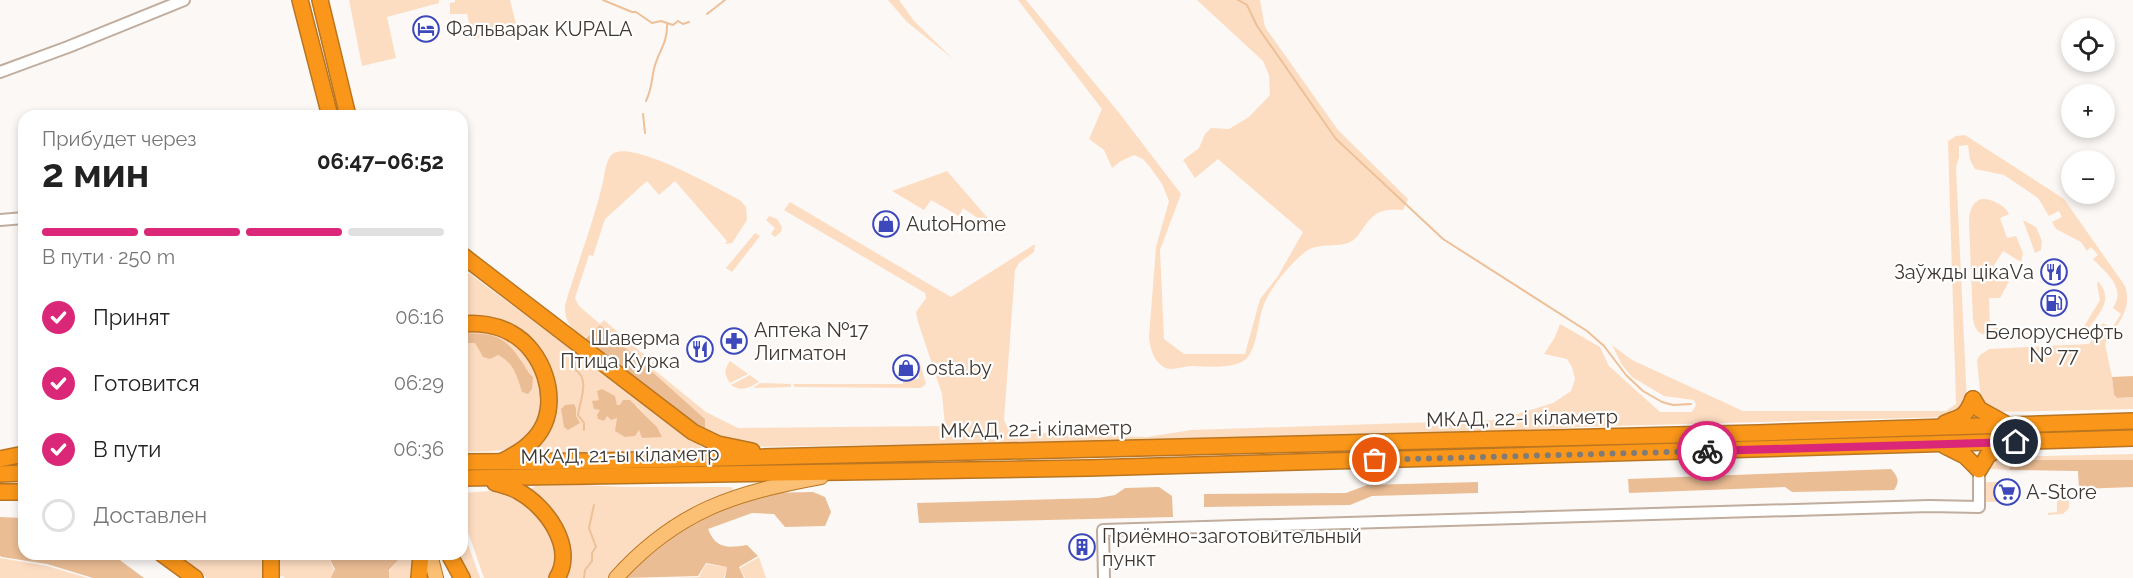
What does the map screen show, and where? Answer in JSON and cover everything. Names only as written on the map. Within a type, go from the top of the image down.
[{"type":"highway","points":[[300,0],[328,110]]},
{"type":"highway","points":[[320,0],[347,110]]},
{"type":"highway","points":[[468,260],[693,432],[705,439],[729,446],[794,456]]},
{"type":"highway","points":[[468,324],[497,327],[520,339],[538,362],[547,383],[550,403],[542,429],[532,442],[500,463]]},
{"type":"highway","points":[[1931,427],[1962,417],[1967,413],[1973,399],[1979,410],[2012,426]]},
{"type":"highway","name":"МКАД, 22-і кіламетр","points":[[778,457],[2133,422]]},
{"type":"highway","name":"МКАД, 22-і кіламетр","points":[[779,474],[1942,445],[2133,438]]},
{"type":"highway","points":[[1942,445],[1965,456],[1979,470],[1988,455],[2014,442]]},
{"type":"highway","points":[[0,459],[18,455]]},
{"type":"highway","name":"МКАД, 21-ы кіламетр","points":[[468,462],[778,457]]},
{"type":"highway","points":[[0,474],[18,473]]},
{"type":"highway","name":"МКАД, 21-ы кіламетр","points":[[471,478],[779,474]]},
{"type":"highway","points":[[471,478],[517,490],[530,498],[550,521],[562,546],[563,565],[557,578]]},
{"type":"highway","points":[[170,560],[195,578]]},
{"type":"highway","points":[[271,560],[271,578]]},
{"type":"highway","points":[[419,578],[420,560]]},
{"type":"highway","points":[[452,560],[462,578]]},
{"type":"main road","points":[[616,578],[663,534],[690,516],[719,502],[779,485],[841,473]]},
{"type":"main road","points":[[432,560],[436,578]]},
{"type":"main road","points":[[449,560],[453,578]]},
{"type":"street","points":[[0,72],[69,47],[184,0]]},
{"type":"street","points":[[0,220],[18,218]]},
{"type":"street","points":[[1104,578],[1103,530],[1917,506],[1980,507],[1979,470]]},
{"type":"shaded area","points":[[349,0],[439,0],[439,3],[387,17],[396,58],[362,66]]},
{"type":"shaded area","points":[[455,0],[510,0],[517,28],[473,39],[467,14],[450,14],[450,3]]},
{"type":"shaded area","points":[[888,0],[899,0],[914,21],[953,59],[907,22]]},
{"type":"shaded area","points":[[1018,0],[1026,0],[1120,114],[1181,194],[1160,250],[1164,339],[1184,354],[1245,354],[1260,299],[1278,276],[1303,232],[1218,159],[1195,178],[1183,160],[1199,148],[1205,134],[1211,128],[1229,129],[1249,117],[1270,95],[1269,75],[1263,61],[1197,0],[1260,0],[1265,27],[1338,130],[1408,199],[1403,210],[1380,212],[1368,221],[1352,241],[1342,245],[1317,247],[1299,257],[1270,292],[1261,313],[1253,348],[1246,359],[1228,366],[1189,366],[1173,369],[1162,366],[1154,357],[1149,337],[1156,247],[1169,201],[1162,184],[1143,159],[1134,155],[1112,168],[1104,150],[1089,139],[1102,109]]},
{"type":"shaded area","points":[[1965,135],[2061,197],[2061,204],[2068,204],[2125,286],[2127,302],[2123,316],[2105,344],[2114,395],[2117,398],[2133,397],[2133,409],[1994,412],[1981,402],[1977,360],[1989,349],[2089,344],[2103,323],[2112,328],[2121,314],[2113,308],[2117,294],[2113,281],[2093,259],[2098,255],[2091,247],[2087,251],[2081,242],[2056,229],[2052,222],[2062,217],[2059,211],[2049,216],[2038,198],[2004,175],[1975,169],[1970,160],[1968,145],[1959,146],[1956,167],[1967,403],[1949,417],[1578,427],[1502,432],[753,447],[705,435],[705,419],[600,325],[584,339],[570,325],[565,311],[608,162],[614,153],[625,151],[678,168],[741,201],[746,207],[747,220],[732,243],[725,244],[727,241],[675,181],[659,195],[647,181],[605,219],[593,256],[589,255],[575,298],[579,306],[600,324],[604,320],[656,365],[653,369],[706,412],[738,428],[945,426],[942,394],[916,312],[926,298],[925,293],[784,210],[790,202],[951,297],[1035,244],[1034,252],[1019,263],[1015,270],[1004,420],[1007,426],[1015,432],[1147,437],[1191,430],[1498,420],[1553,403],[1571,391],[1575,379],[1567,359],[1544,354],[1560,324],[1600,347],[1609,366],[1660,412],[1692,412],[1696,405],[1694,400],[1664,396],[1632,377],[1622,365],[1612,345],[1632,360],[1743,411],[1946,411],[1956,404],[1948,141],[1956,136]]},
{"type":"shaded area","points":[[947,171],[992,223],[989,226],[963,208],[959,216],[931,200],[924,210],[892,191]]},
{"type":"shaded area","points":[[1981,199],[1997,203],[2007,211],[2009,214],[2000,218],[2007,238],[2016,236],[2023,253],[2021,262],[2003,251],[1993,267],[2011,278],[2000,298],[1989,298],[1990,328],[2000,328],[1996,335],[1980,333],[1973,320],[1969,219],[1973,206]]},
{"type":"shaded area","points":[[769,216],[777,219],[782,227],[781,232],[775,237],[771,234],[775,228],[766,220]]},
{"type":"shaded area","points":[[2023,220],[2036,227],[2042,241],[2041,250],[2035,253]]},
{"type":"shaded area","points":[[755,233],[760,236],[732,272],[726,268]]},
{"type":"shaded area","points":[[468,272],[705,451],[689,453],[536,452],[533,450],[551,418],[533,345],[468,322]],"holes":[[[595,400],[615,401],[616,405],[637,406],[657,427],[637,431],[617,421],[617,417],[603,412]]]},
{"type":"shaded area","points":[[2098,281],[2105,295],[2103,307],[2086,332],[2080,333],[2100,300]]},
{"type":"shaded area","points":[[600,325],[705,419],[705,435],[584,340]]},
{"type":"shaded area","points":[[468,331],[498,335],[516,346],[536,374],[540,390],[541,406],[538,422],[529,435],[515,446],[490,451],[468,452]]},
{"type":"shaded area","points":[[468,333],[495,336],[507,344],[533,377],[532,389],[528,394],[522,392],[508,362],[498,355],[490,359],[483,357],[475,343],[468,343]]},
{"type":"shaded area","points":[[919,360],[926,384],[921,388],[794,387],[794,384],[903,384],[903,379],[919,379]]},
{"type":"shaded area","points":[[730,361],[748,374],[730,383],[726,372]]},
{"type":"shaded area","points":[[750,375],[759,382],[745,388],[731,385]]},
{"type":"shaded area","points":[[2133,376],[2133,397],[2117,398],[2114,395],[2112,377]]},
{"type":"shaded area","points":[[760,383],[791,384],[791,387],[753,388]]},
{"type":"shaded area","points":[[602,389],[615,396],[617,405],[620,405],[623,400],[630,400],[657,427],[662,437],[642,438],[639,430],[635,436],[625,437],[615,431],[617,418],[611,420],[607,416],[604,421],[598,419],[597,415],[600,410],[594,409],[592,401],[599,400],[597,391]]},
{"type":"shaded area","points":[[574,404],[580,423],[568,430],[564,427],[561,409],[565,405]]},
{"type":"shaded area","points":[[2133,454],[2133,460],[2012,460],[2009,470],[1990,469],[1987,466],[1996,458],[2003,457]]},
{"type":"shaded area","points":[[2012,460],[2133,460],[2133,487],[2079,489],[2078,471],[2009,470]]},
{"type":"shaded area","points":[[1891,469],[1897,479],[1894,490],[1792,492],[1785,487],[1629,493],[1628,479]]},
{"type":"shaded area","points":[[1478,482],[1478,493],[1372,496],[1350,505],[1204,507],[1204,494],[1346,493],[1367,485]]},
{"type":"shaded area","points":[[1983,482],[2006,482],[2001,492],[2006,502],[1983,502]]},
{"type":"shaded area","points":[[536,486],[731,487],[734,490],[682,516],[652,538],[609,578],[562,578],[566,567],[530,489]]},
{"type":"shaded area","points":[[1159,487],[1172,496],[1173,517],[919,523],[917,503],[1098,498],[1115,495],[1125,488]]},
{"type":"shaded area","points":[[2060,489],[2067,494],[2069,508],[2063,514],[2048,515],[2048,513],[2057,512],[2057,492]]},
{"type":"shaded area","points":[[491,491],[515,496],[542,519],[557,548],[555,568],[550,578],[484,578],[468,532],[468,493]]},
{"type":"shaded area","points":[[813,492],[825,497],[831,512],[825,526],[785,527],[774,514],[752,513],[708,529],[719,544],[728,547],[747,545],[758,556],[739,567],[744,578],[725,578],[727,567],[706,563],[698,576],[625,578],[678,531],[704,516],[766,493]]},
{"type":"shaded area","points":[[0,517],[18,518],[18,559],[0,556]]},
{"type":"shaded area","points":[[468,544],[480,578],[467,578],[462,560],[468,560]]},
{"type":"shaded area","points":[[759,557],[766,578],[745,578],[740,568]]},
{"type":"shaded area","points":[[0,558],[47,566],[88,578],[0,578]]},
{"type":"shaded area","points":[[21,560],[120,560],[144,578],[93,578],[47,564]]},
{"type":"shaded area","points":[[182,560],[264,560],[265,578],[207,578]]},
{"type":"shaded area","points":[[277,560],[330,560],[335,572],[331,578],[285,578],[282,576],[278,578]]},
{"type":"shaded area","points":[[330,560],[398,560],[389,570],[389,578],[331,578],[335,569]]},
{"type":"shaded area","points":[[398,560],[413,560],[411,578],[389,578],[389,572]]},
{"type":"shaded area","points":[[706,564],[727,567],[724,578],[677,578],[699,577]]},
{"type":"waterway","points":[[603,0],[636,12],[652,23],[661,21],[667,23],[666,37],[646,101]]},
{"type":"waterway","points":[[707,14],[725,0]]},
{"type":"waterway","points":[[1238,0],[1247,5],[1257,26],[1336,139],[1443,239],[1587,331],[1604,346],[1626,375],[1643,391],[1662,402],[1673,405],[1691,404]]},
{"type":"waterway","points":[[667,23],[673,25],[678,21],[683,24],[689,22]]},
{"type":"waterway","points":[[643,114],[645,133]]},
{"type":"waterway","points":[[573,354],[576,370],[580,374],[583,385],[578,415],[584,423],[584,430]]},
{"type":"waterway","points":[[584,578],[585,570],[592,561],[592,553],[596,547],[589,528],[594,505]]},
{"type":"way so far","points":[[1375,460],[1707,451]]},
{"type":"place","name":"Фальварак KUPALA","points":[[426,29]]},
{"type":"place","name":"AutoHome","points":[[886,224]]},
{"type":"place","name":"Заўжды цікаVа","points":[[2054,272]]},
{"type":"place","name":"Белоруснефть № 77","points":[[2054,303]]},
{"type":"place","name":"Аптека №17 Лигматон","points":[[734,341]]},
{"type":"place","name":"Шаверма Птица Курка","points":[[700,349]]},
{"type":"place","name":"osta.by","points":[[906,368]]},
{"type":"place","name":"A-Store","points":[[2007,492]]},
{"type":"place","name":"Приёмно-заготовительный пункт","points":[[1082,547]]},
{"type":"route","points":[[1707,451],[2016,442]]}]
